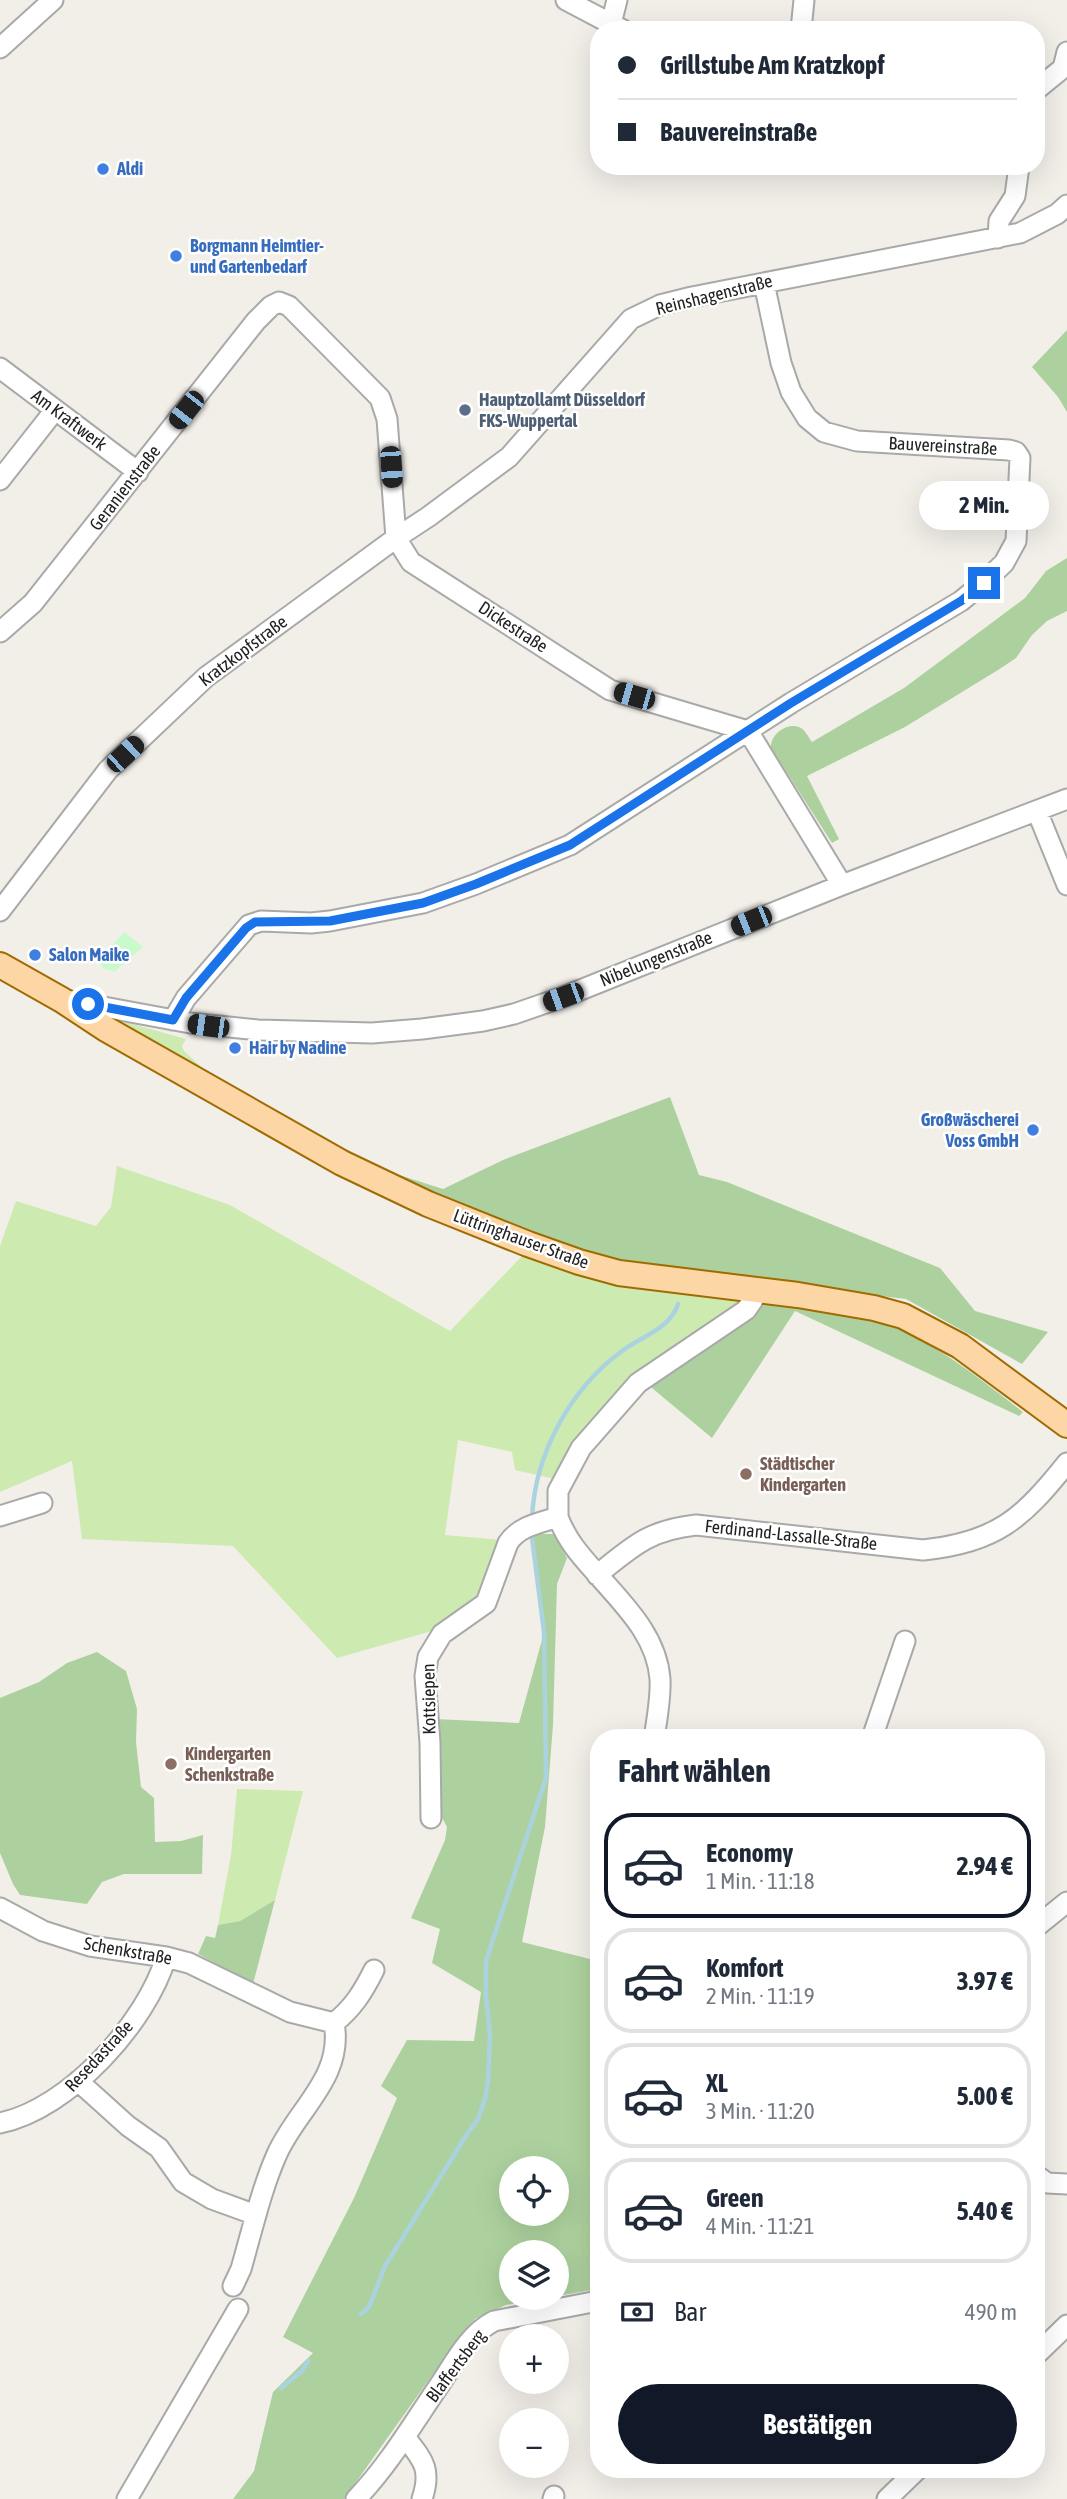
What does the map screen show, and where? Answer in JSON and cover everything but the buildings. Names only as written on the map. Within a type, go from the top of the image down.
[{"type":"main road","name":"Lüttringhauser Straße","points":[[0,965],[62,1000],[107,1030],[342,1163],[428,1204],[528,1244],[619,1273],[798,1295],[903,1315],[960,1346],[1067,1425]]},
{"type":"street","points":[[0,48],[53,0]]},
{"type":"street","points":[[566,0],[606,21]]},
{"type":"street","points":[[617,0],[617,21]]},
{"type":"street","points":[[802,21],[804,0]]},
{"type":"street","points":[[1045,83],[1063,68],[1067,52]]},
{"type":"street","points":[[998,238],[999,221],[1015,196],[1018,175]]},
{"type":"street","name":"Reinshagenstraße","points":[[396,538],[509,457],[631,319],[660,305],[1020,233],[1057,214],[1067,205]]},
{"type":"street","name":"Bauvereinstraße","points":[[748,731],[961,601],[1004,563],[1016,541],[1020,458],[1016,452],[1009,450],[857,440],[824,432],[807,418],[791,393],[764,283]]},
{"type":"street","name":"Geranienstraße","points":[[0,632],[33,603],[234,348],[271,306],[279,302],[289,306],[380,398],[387,419],[396,538]]},
{"type":"street","name":"Am Kraftwerk","points":[[0,368],[138,472]]},
{"type":"street","points":[[0,480],[55,410]]},
{"type":"street","name":"Dickestraße","points":[[396,538],[411,562],[610,690],[748,731]]},
{"type":"street","name":"Kratzkopfstraße","points":[[0,911],[108,770],[206,677],[396,538]]},
{"type":"street","points":[[173,1020],[186,998],[249,925],[261,921],[330,921],[423,903],[476,884],[570,845],[748,731],[842,885]]},
{"type":"street","name":"Nibelungenstraße","points":[[62,1000],[173,1020],[258,1030],[372,1033],[422,1030],[483,1021],[514,1014],[563,997],[842,885],[1067,799]]},
{"type":"street","points":[[1037,811],[1067,885]]},
{"type":"street","points":[[655,1729],[660,1680],[651,1643],[639,1624],[572,1547],[541,1523],[581,1448],[638,1383],[746,1310],[753,1300]]},
{"type":"street","name":"Ferdinand-Lassalle-Straße","points":[[597,1575],[634,1545],[654,1533],[674,1527],[696,1525],[923,1550],[948,1547],[972,1541],[1008,1525],[1040,1497],[1067,1463]]},
{"type":"street","points":[[0,1516],[42,1503]]},
{"type":"street","name":"Kottsiepen","points":[[431,1818],[430,1743],[425,1676],[428,1657],[442,1633],[486,1603],[513,1535],[541,1523]]},
{"type":"street","points":[[875,1729],[905,1641]]},
{"type":"street","points":[[1045,1920],[1067,1902]]},
{"type":"street","name":"Schenkstraße","points":[[0,1908],[43,1931],[90,1947],[166,1957],[189,1963],[290,2012],[334,2024]]},
{"type":"street","name":"Resedastraße","points":[[0,2123],[23,2116],[56,2100],[124,2035],[159,1980],[166,1957]]},
{"type":"street","points":[[233,2286],[241,2269],[256,2215],[278,2153],[328,2074],[336,2053],[334,2024],[361,1996],[374,1970]]},
{"type":"street","points":[[78,2081],[128,2126],[159,2148],[183,2182],[212,2199],[256,2215]]},
{"type":"street","points":[[1045,2182],[1067,2184]]},
{"type":"street","name":"Blaffertsberg","points":[[356,2499],[405,2437],[463,2349],[482,2327],[494,2320],[590,2302]]},
{"type":"street","points":[[128,2499],[238,2309]]},
{"type":"street","points":[[1045,2346],[1067,2325]]},
{"type":"street","points":[[405,2437],[423,2460],[427,2472],[422,2499]]},
{"type":"street","points":[[887,2499],[904,2478]]},
{"type":"green space","points":[[1067,330],[1067,412],[1058,397],[1032,367]]},
{"type":"green space","points":[[1067,558],[1067,611],[1047,621],[1032,635],[1016,658],[905,727],[807,776],[839,839],[832,843],[771,748],[773,738],[781,730],[796,726],[802,729],[812,742],[904,688],[1025,598],[1046,571]]},
{"type":"green space","points":[[124,932],[143,947],[114,972],[103,968],[99,961]]},
{"type":"green space","points":[[125,1022],[186,1039],[182,1046],[184,1051],[209,1074],[123,1026]]},
{"type":"green space","points":[[670,1097],[699,1175],[727,1182],[940,1268],[975,1311],[1048,1332],[1022,1364],[906,1299],[638,1267],[528,1233],[422,1190],[374,1167],[443,1189],[503,1160]]},
{"type":"green space","points":[[117,1166],[230,1205],[450,1331],[523,1255],[586,1276],[747,1299],[638,1378],[559,1480],[515,1470],[512,1452],[458,1440],[445,1535],[503,1540],[482,1600],[439,1629],[337,1658],[233,1546],[82,1539],[72,1461],[0,1492],[0,1246],[16,1201],[96,1226],[111,1207]]},
{"type":"green space","points":[[765,1302],[854,1318],[856,1315],[902,1331],[944,1354],[1023,1412],[1019,1416],[795,1311],[712,1438],[646,1383]]},
{"type":"green space","points":[[533,1534],[554,1534],[567,1558],[557,1584],[553,1725],[545,1827],[522,1942],[590,1959],[590,2290],[569,2294],[569,2240],[499,2240],[499,2308],[475,2319],[344,2499],[233,2499],[254,2471],[273,2392],[313,2353],[283,2337],[354,2198],[397,2098],[381,2086],[407,2040],[474,2041],[481,1992],[432,1963],[440,1929],[411,1918],[445,1840],[447,1827],[437,1808],[435,1719],[519,1723],[545,1629]]},
{"type":"green space","points":[[97,1652],[126,1671],[137,1709],[136,1742],[141,1787],[154,1798],[155,1842],[181,1841],[203,1835],[202,1874],[124,1874],[102,1882],[87,1904],[20,1895],[0,1853],[0,1698],[39,1682],[67,1663]]},
{"type":"green space","points":[[237,1789],[303,1791],[275,1900],[240,1921],[218,1925],[231,1855]]},
{"type":"green space","points":[[275,1900],[253,1984],[198,1954],[206,1936],[215,1938],[218,1925],[240,1921]]},
{"type":"waterway","points":[[532,1518],[540,1470],[548,1447],[571,1404],[603,1366],[662,1326],[669,1320],[678,1304]]},
{"type":"waterway","points":[[361,2314],[369,2307],[385,2266],[478,2119],[485,2099],[490,2033],[486,1961],[546,1778],[544,1632],[531,1530]]},
{"type":"waterway","points":[[281,2388],[302,2371],[308,2361]]},
{"type":"place","name":"Aldi","points":[[103,169]]},
{"type":"place","name":"Borgmann Heimtier- und Gartenbedarf","points":[[176,256]]},
{"type":"place","name":"Hauptzollamt Düsseldorf FKS-Wuppertal","points":[[465,410]]},
{"type":"place","name":"Salon Maike","points":[[35,955]]},
{"type":"place","name":"Hair by Nadine","points":[[235,1048]]},
{"type":"place","name":"Großwäscherei Voss GmbH","points":[[1033,1130]]},
{"type":"place","name":"Städtischer Kindergarten","points":[[746,1474]]},
{"type":"place","name":"Kindergarten Schenkstraße","points":[[171,1764]]},
{"type":"route","points":[[88,1004],[173,1020],[186,998],[246,928],[255,922],[330,921],[423,903],[570,845],[791,703],[961,601],[984,583]]}]
